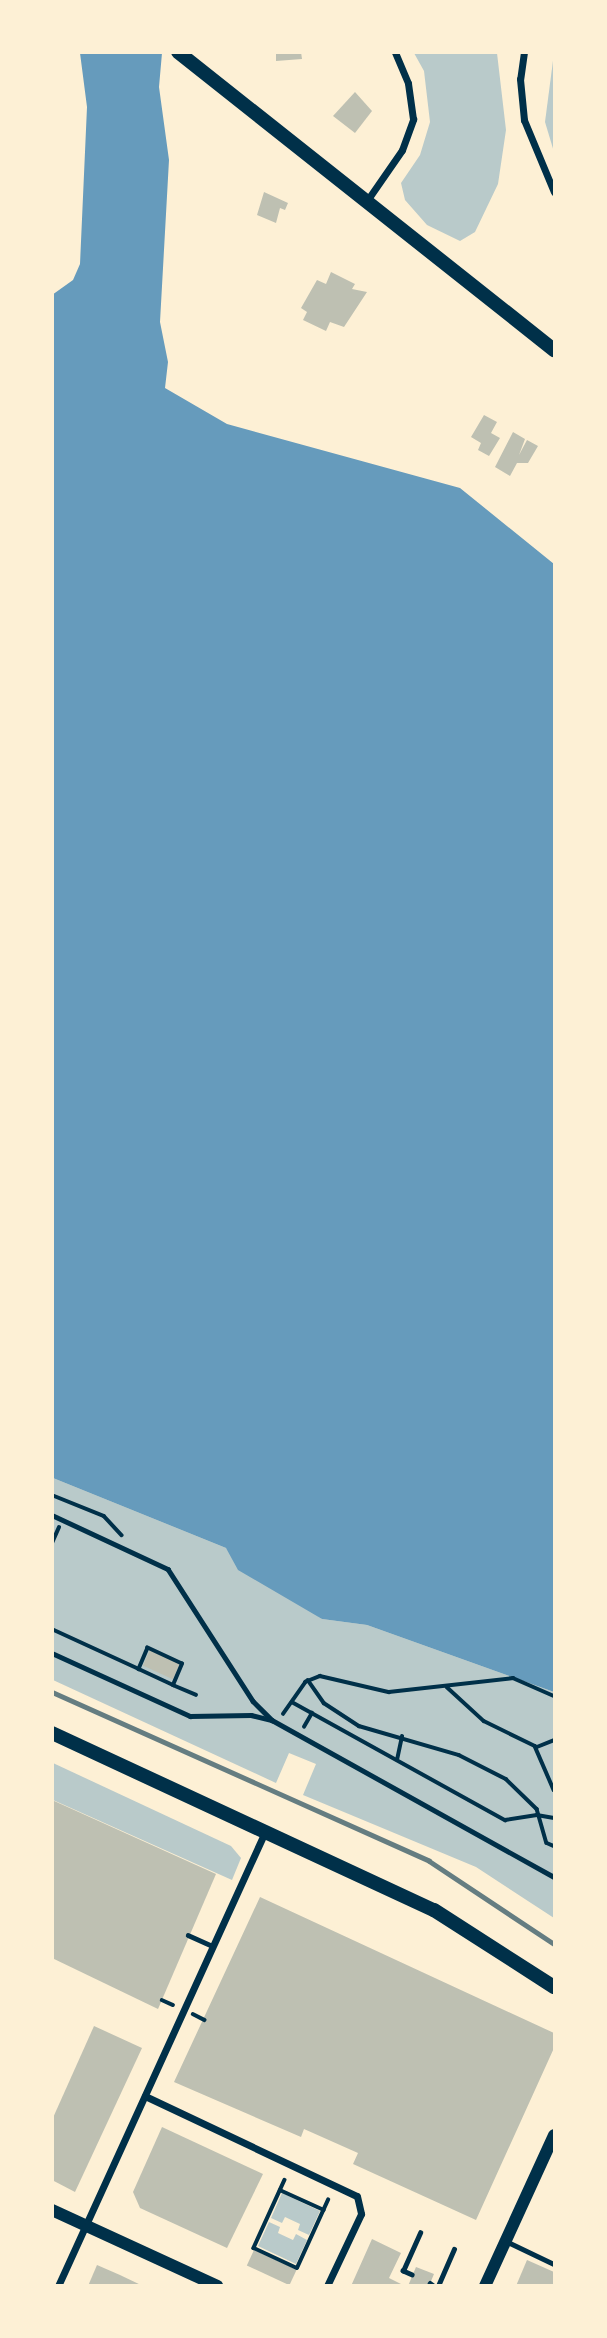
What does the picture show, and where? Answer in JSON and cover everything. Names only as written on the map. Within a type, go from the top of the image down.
[{"type":"main road","points":[[177,52],[554,349]]},
{"type":"main road","points":[[52,1733],[456,1921],[555,1987]]},
{"type":"street","points":[[365,202],[402,150],[413,119],[408,83],[395,52]]},
{"type":"street","points":[[524,52],[520,79],[524,120],[555,192]]},
{"type":"street","points":[[58,2286],[265,1832]]},
{"type":"street","points":[[145,2096],[357,2196],[361,2214],[327,2286]]},
{"type":"street","points":[[485,2286],[555,2135]]},
{"type":"street","points":[[52,2210],[216,2286]]},
{"type":"lane","points":[[52,1515],[168,1569],[253,1701],[272,1720]]},
{"type":"lane","points":[[52,1653],[190,1716],[251,1715],[272,1720],[555,1877]]},
{"type":"lane","points":[[188,1935],[213,1946]]},
{"type":"lane","points":[[412,2276],[403,2271],[420,2233]]},
{"type":"lane","points":[[505,2241],[555,2264]]},
{"type":"lane","points":[[434,2285],[454,2249]]},
{"type":"path","points":[[52,1629],[195,1695]]},
{"type":"path","points":[[139,1669],[148,1648],[182,1664],[173,1685]]},
{"type":"path","points":[[281,1716],[308,1680],[329,1676],[389,1692],[513,1678],[555,1696]]},
{"type":"path","points":[[308,1680],[339,1714],[359,1726],[402,1737],[494,1772],[519,1789],[541,1815],[547,1843],[555,1846]]},
{"type":"path","points":[[447,1687],[484,1721],[536,1748],[555,1790]]},
{"type":"path","points":[[292,1702],[505,1820],[541,1815],[555,1818]]},
{"type":"path","points":[[397,1760],[402,1737]]},
{"type":"path","points":[[536,1748],[555,1740]]},
{"type":"path","points":[[285,2180],[254,2248],[298,2267],[328,2200]]},
{"type":"path","points":[[280,2190],[324,2210]]},
{"type":"shaded area","points":[[414,53],[497,53],[506,130],[498,184],[475,232],[460,241],[427,225],[405,200],[401,183],[420,155],[430,122],[424,71]]},
{"type":"shaded area","points":[[554,53],[554,152],[545,122]]},
{"type":"shaded area","points":[[53,1478],[226,1548],[322,1619],[367,1625],[554,1692],[554,1918],[476,1867],[303,1795],[316,1764],[289,1753],[276,1783],[53,1680]]},
{"type":"shaded area","points":[[53,1763],[231,1846],[241,1858],[232,1880],[53,1800]]},
{"type":"shaded area","points":[[282,2193],[320,2211],[309,2235],[298,2230],[300,2224],[285,2217],[282,2223],[271,2218]]},
{"type":"shaded area","points":[[269,2222],[280,2227],[278,2233],[293,2240],[296,2234],[307,2240],[296,2264],[258,2246]]},
{"type":"water","points":[[80,53],[162,53],[159,87],[169,160],[160,322],[168,362],[165,388],[227,424],[460,488],[554,564],[554,1692],[367,1625],[322,1619],[238,1570],[226,1548],[53,1478],[52,295],[73,280],[80,264],[87,107]]},
{"type":"building","points":[[276,52],[301,52],[302,59],[276,61]]},
{"type":"building","points":[[355,92],[372,111],[355,133],[333,116]]},
{"type":"building","points":[[264,192],[288,203],[285,210],[280,208],[276,223],[257,215]]},
{"type":"building","points":[[331,272],[355,284],[352,289],[367,292],[344,327],[330,322],[326,331],[303,320],[307,312],[301,308],[317,280],[326,284]]},
{"type":"building","points":[[484,415],[497,422],[491,433],[500,438],[489,456],[478,450],[481,443],[471,437]]},
{"type":"building","points":[[513,432],[525,439],[519,455],[527,440],[538,446],[528,463],[517,463],[510,476],[495,467]]},
{"type":"building","points":[[150,1650],[180,1664],[173,1679],[143,1665]]},
{"type":"building","points":[[52,1800],[216,1874],[158,2009],[52,1958]]},
{"type":"building","points":[[260,1897],[554,2033],[554,2048],[476,2220],[353,2164],[358,2153],[304,2129],[301,2137],[174,2082]]},
{"type":"building","points":[[94,2026],[142,2048],[75,2192],[52,2180],[52,2120]]},
{"type":"building","points":[[162,2127],[263,2174],[227,2248],[140,2208],[133,2192]]},
{"type":"building","points":[[372,2239],[401,2253],[389,2278],[405,2286],[351,2286]]},
{"type":"building","points":[[254,2250],[297,2270],[289,2285],[247,2265]]},
{"type":"building","points":[[527,2260],[554,2272],[554,2286],[516,2286]]},
{"type":"building","points":[[97,2265],[120,2275],[143,2286],[88,2286]]},
{"type":"building","points":[[416,2267],[434,2274],[429,2286],[408,2286]]},
{"type":"railway","points":[[52,1692],[429,1861],[554,1944]]}]
